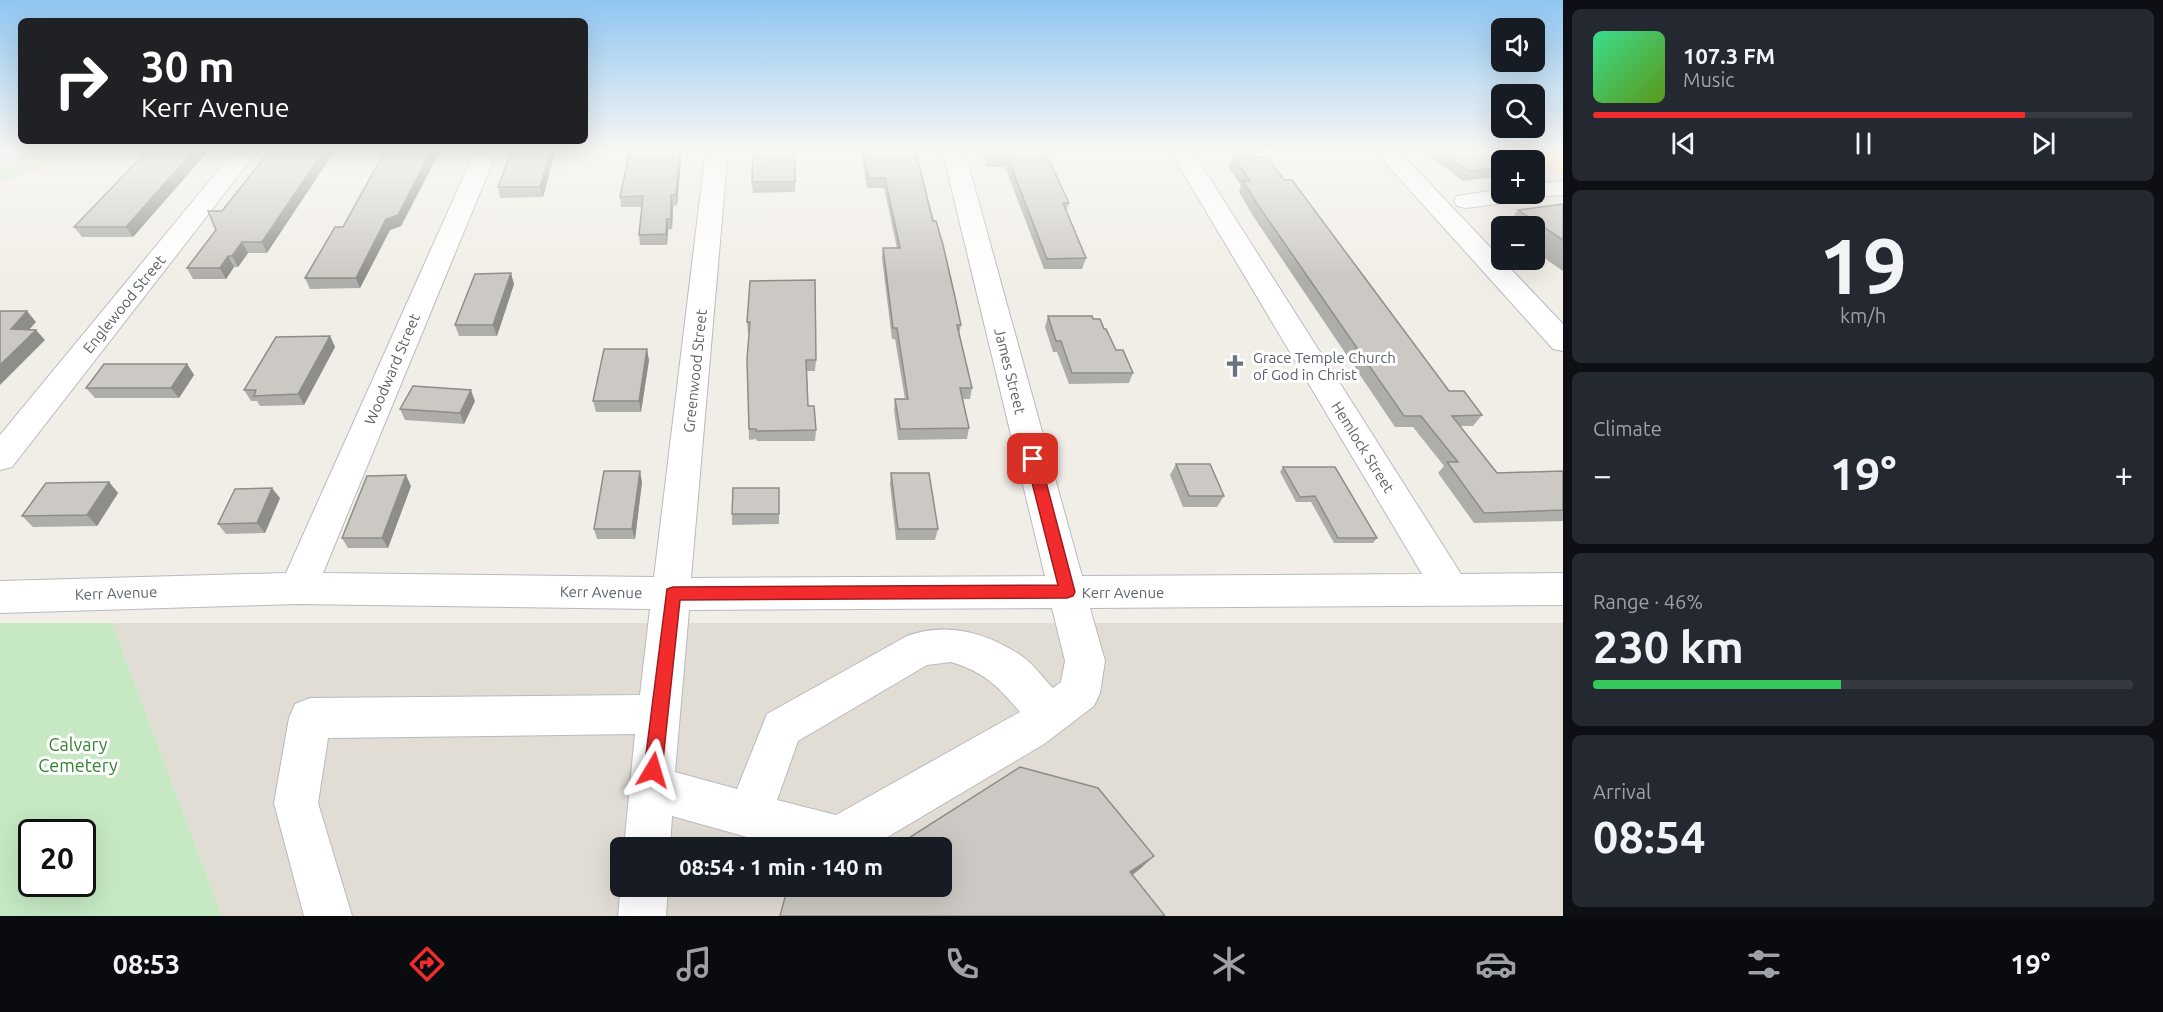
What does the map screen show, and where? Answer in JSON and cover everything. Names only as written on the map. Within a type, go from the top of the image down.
[{"type":"street","name":"Englewood Street","points":[[0,458],[214,192]]},
{"type":"street","name":"Woodward Street","points":[[298,588],[469,192]]},
{"type":"street","name":"Greenwood Street","points":[[648,837],[713,192]]},
{"type":"street","name":"James Street","points":[[651,788],[839,839],[1029,730],[1079,693],[1085,661],[964,192]]},
{"type":"street","name":"Hemlock Street","points":[[1206,192],[1451,590]]},
{"type":"street","points":[[1424,192],[1563,342]]},
{"type":"street","points":[[1466,201],[1491,198]]},
{"type":"street","name":"Kerr Avenue","points":[[0,597],[298,588],[673,593],[1563,589]]},
{"type":"street","points":[[749,815],[782,728],[921,648],[951,645],[982,654],[1010,671],[1049,714]]},
{"type":"street","points":[[328,916],[296,802],[310,718],[659,714]]},
{"type":"street","points":[[642,916],[643,897]]},
{"type":"shaded area","points":[[112,623],[1563,623],[1563,916],[222,916]]},
{"type":"green space","name":"Calvary Cemetery","points":[[0,623],[112,623],[222,916],[0,916]]},
{"type":"building","points":[[108,192],[157,192],[126,227],[74,227]]},
{"type":"building","points":[[237,192],[296,192],[262,242],[242,242],[220,268],[187,268],[216,230],[208,211],[222,211]]},
{"type":"building","points":[[362,192],[410,192],[398,215],[386,219],[356,278],[305,278],[335,227],[343,227]]},
{"type":"building","points":[[621,192],[676,192],[676,195],[671,195],[671,219],[667,219],[666,234],[639,235],[643,196],[620,197]]},
{"type":"building","points":[[888,192],[926,192],[933,221],[936,221],[943,245],[961,325],[957,325],[972,388],[960,388],[969,428],[900,429],[895,399],[908,399],[897,328],[893,328],[883,248],[900,248]]},
{"type":"building","points":[[1021,192],[1064,192],[1069,203],[1063,203],[1086,258],[1047,259]]},
{"type":"building","points":[[1250,192],[1301,192],[1449,391],[1464,391],[1482,415],[1452,416],[1497,473],[1563,471],[1563,510],[1484,513],[1447,462],[1458,462],[1421,416],[1404,416]]},
{"type":"building","points":[[1563,204],[1563,240],[1545,228],[1545,216],[1527,216],[1518,210]]},
{"type":"building","points":[[511,273],[493,325],[455,325],[475,274]]},
{"type":"building","points":[[815,280],[816,360],[806,360],[808,406],[814,406],[816,430],[756,431],[756,429],[749,429],[747,359],[750,322],[747,322],[750,281]]},
{"type":"building","points":[[0,311],[27,311],[11,329],[36,330],[0,365]]},
{"type":"building","points":[[1048,316],[1092,316],[1093,319],[1100,319],[1116,350],[1123,350],[1133,373],[1072,373],[1061,341],[1056,341]]},
{"type":"building","points":[[330,336],[298,394],[254,396],[256,390],[244,390],[276,337]]},
{"type":"building","points":[[604,349],[647,349],[639,401],[593,401]]},
{"type":"building","points":[[104,364],[187,364],[171,388],[86,388]]},
{"type":"building","points":[[413,386],[471,390],[460,413],[400,409]]},
{"type":"building","points":[[1176,464],[1210,464],[1224,496],[1189,496]]},
{"type":"building","points":[[1283,467],[1335,467],[1377,538],[1338,538],[1315,496],[1300,497]]},
{"type":"building","points":[[604,471],[640,471],[632,529],[594,529]]},
{"type":"building","points":[[891,473],[929,473],[938,529],[898,529]]},
{"type":"building","points":[[406,475],[382,538],[342,538],[367,476]]},
{"type":"building","points":[[109,482],[87,515],[22,516],[46,483]]},
{"type":"building","points":[[272,488],[257,523],[218,524],[235,489]]},
{"type":"building","points":[[733,488],[779,488],[779,514],[732,514]]},
{"type":"building","points":[[1020,767],[1098,788],[1154,856],[1130,872],[1165,916],[780,916],[785,897],[952,897],[952,837],[910,837]]},
{"type":"place","name":"Grace Temple Church of God in Christ","points":[[1235,366]]},
{"type":"route","points":[[653,770],[673,593],[1067,592],[1033,459]]}]
